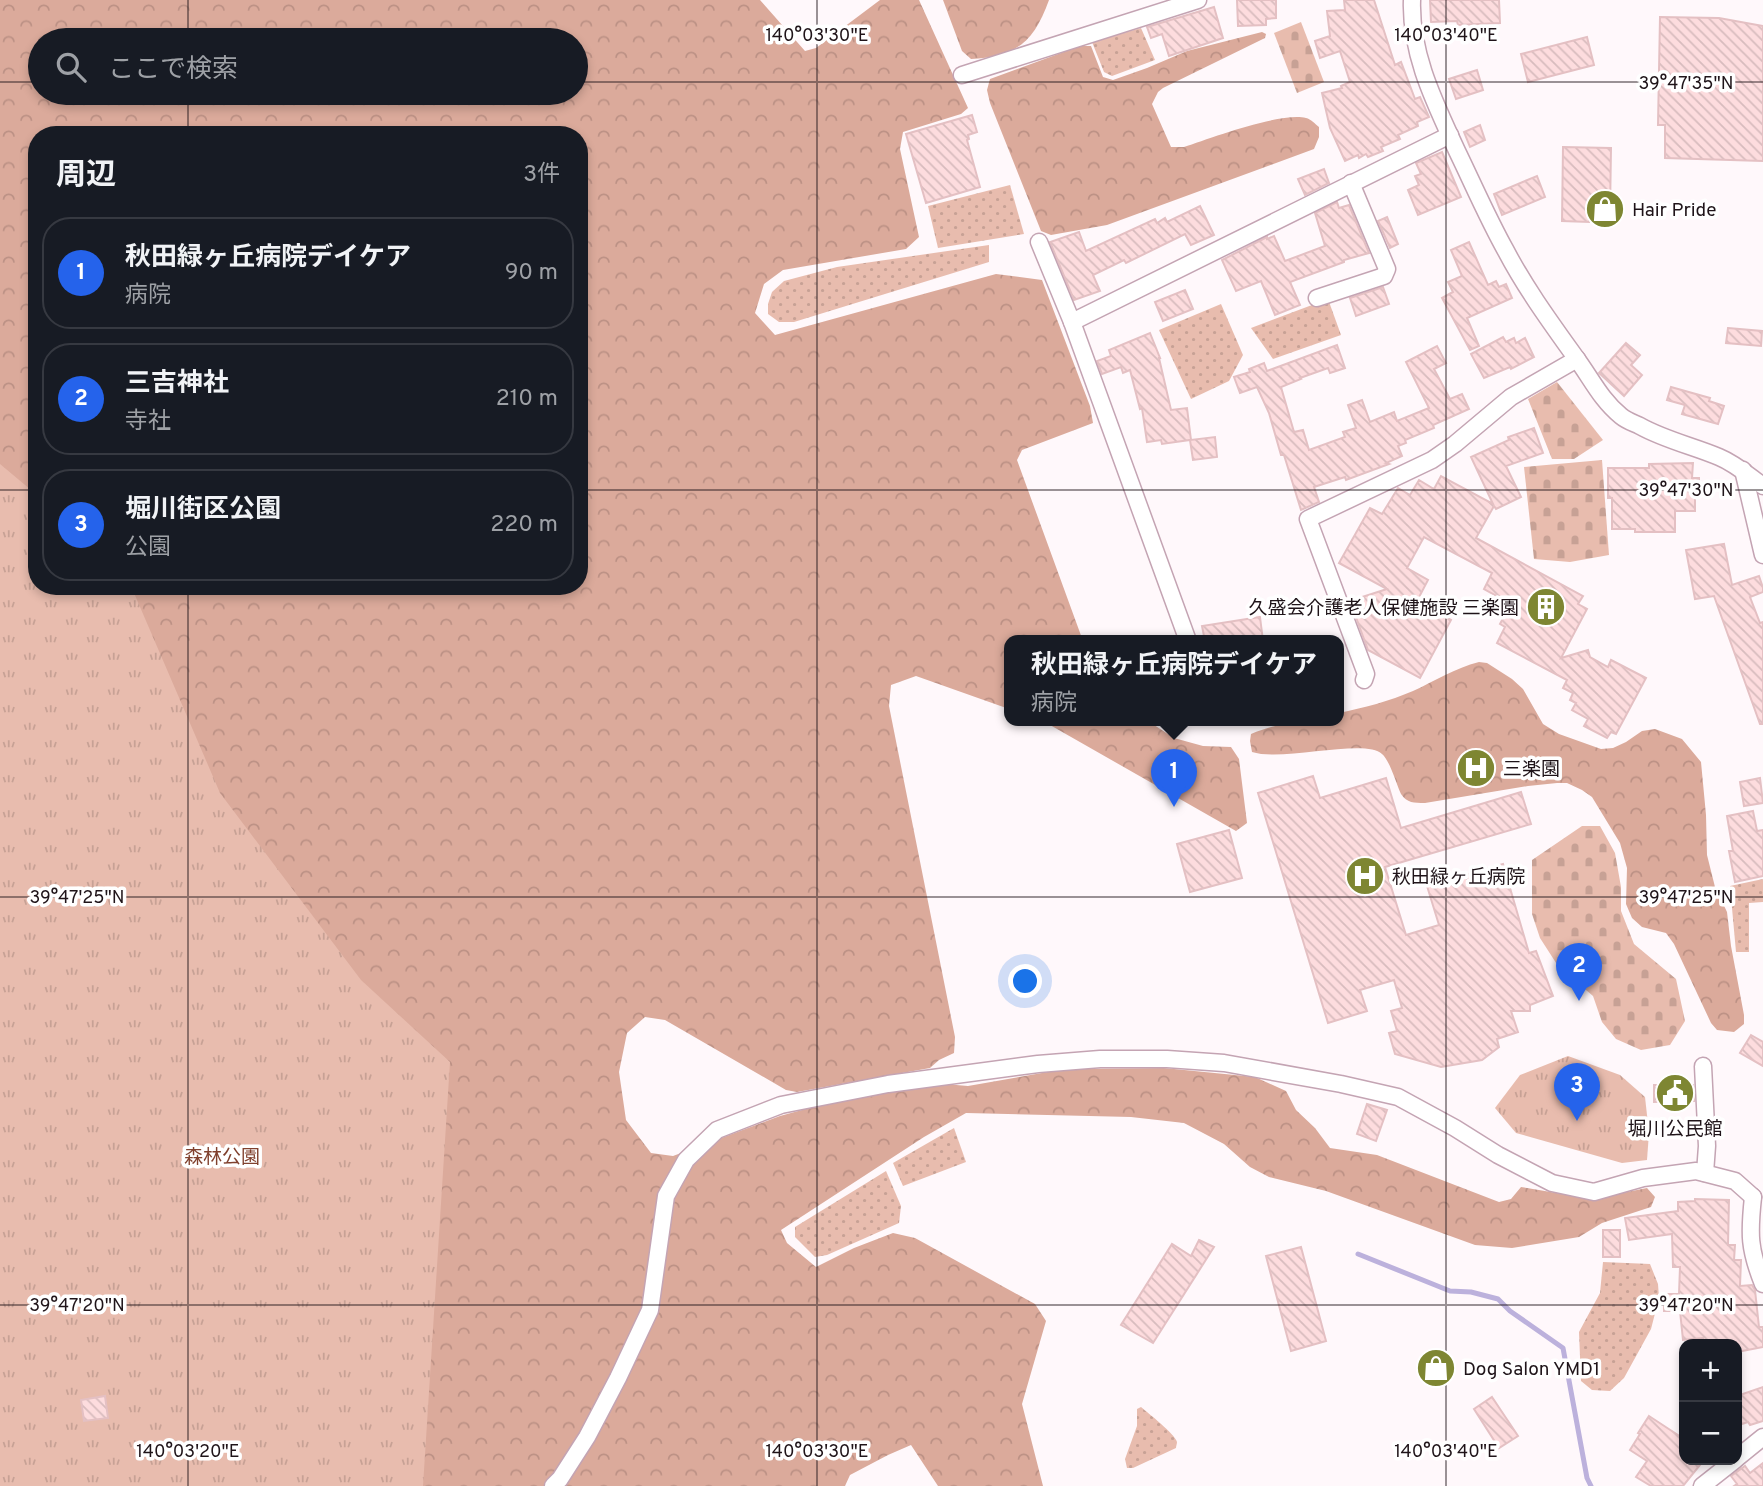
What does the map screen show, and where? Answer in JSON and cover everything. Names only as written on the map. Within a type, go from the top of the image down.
[{"type":"street","points":[[962,75],[1198,0]]},
{"type":"street","points":[[1412,0],[1416,50],[1450,135],[1506,252],[1544,314],[1602,398],[1623,418],[1655,434],[1721,457],[1763,486]]},
{"type":"street","points":[[1072,322],[1450,135]]},
{"type":"street","points":[[1317,298],[1384,276],[1387,269],[1351,183]]},
{"type":"street","points":[[1039,242],[1072,322],[1186,635]]},
{"type":"street","points":[[1364,680],[1366,674],[1308,519],[1432,460],[1511,397],[1577,359]]},
{"type":"street","points":[[1743,470],[1763,555]]},
{"type":"street","points":[[553,1486],[587,1437],[650,1310],[666,1196],[686,1160],[717,1130],[781,1105],[888,1084],[971,1072],[1100,1059],[1167,1059],[1224,1063],[1398,1097],[1455,1128],[1498,1156],[1552,1183],[1594,1192],[1643,1178],[1696,1171],[1735,1181],[1758,1195],[1749,1233],[1754,1262],[1763,1284]]},
{"type":"street","points":[[1703,1066],[1707,1146],[1705,1173]]},
{"type":"street","points":[[1742,1454],[1763,1437]]},
{"type":"street","points":[[1702,1486],[1728,1465]]},
{"type":"green space","points":[[0,0],[760,0],[805,51],[816,48],[880,0],[919,0],[968,108],[961,114],[903,132],[900,149],[919,237],[906,249],[783,270],[764,284],[755,313],[775,335],[996,274],[1042,280],[1090,406],[1093,423],[1022,450],[1017,460],[1081,635],[1004,635],[1004,707],[916,676],[891,685],[889,706],[955,1037],[954,1053],[930,1068],[797,1092],[786,1090],[665,1020],[645,1017],[627,1033],[619,1072],[626,1120],[651,1153],[673,1156],[780,1116],[853,1096],[933,1083],[968,1086],[1065,1069],[1164,1068],[1255,1077],[1286,1091],[1296,1110],[1315,1128],[1330,1148],[1377,1155],[1499,1202],[1511,1199],[1521,1187],[1592,1199],[1647,1188],[1655,1197],[1651,1207],[1602,1223],[1579,1237],[1512,1248],[1475,1245],[1326,1191],[1269,1177],[1250,1167],[1224,1144],[1184,1123],[1131,1117],[966,1113],[924,1137],[781,1230],[787,1243],[816,1267],[893,1233],[915,1238],[1035,1304],[1046,1321],[1022,1404],[1043,1486],[938,1486],[911,1445],[850,1475],[845,1486],[0,1486]]},
{"type":"green space","points":[[943,0],[1049,0],[1030,37],[1012,51],[971,59],[962,51]]},
{"type":"green space","points":[[1301,22],[1324,82],[1297,93],[1274,33]]},
{"type":"green space","points":[[1141,28],[1155,60],[1112,76],[1104,72],[1092,42]]},
{"type":"green space","points":[[1262,32],[1266,34],[1265,38],[1158,92],[1152,104],[1171,147],[1184,147],[1245,127],[1294,117],[1308,119],[1319,127],[1319,137],[1314,149],[1107,225],[1051,235],[1041,231],[990,103],[987,90],[990,79],[1080,46],[1091,46],[1103,77],[1113,80],[1187,51]]},
{"type":"green space","points":[[1010,185],[1024,234],[938,248],[928,206]]},
{"type":"green space","points":[[989,245],[989,262],[794,322],[779,322],[768,314],[772,292],[784,281],[837,267]]},
{"type":"green space","points":[[1328,299],[1341,335],[1273,359],[1251,328]]},
{"type":"green space","points":[[1221,304],[1243,355],[1229,381],[1191,399],[1159,330]]},
{"type":"green space","points":[[1557,382],[1603,440],[1574,459],[1552,459],[1528,399]]},
{"type":"green space","points":[[1602,460],[1609,555],[1570,562],[1534,559],[1524,467]]},
{"type":"green space","name":"森林公園","points":[[0,464],[28,487],[28,595],[135,595],[220,793],[361,980],[450,1062],[423,1486],[0,1486]]},
{"type":"green space","points":[[1487,663],[1512,679],[1523,689],[1543,724],[1559,734],[1601,749],[1613,748],[1642,731],[1655,729],[1682,739],[1701,762],[1707,855],[1715,887],[1727,912],[1744,1015],[1744,1024],[1734,1032],[1717,1030],[1711,1023],[1674,944],[1666,933],[1642,927],[1632,918],[1626,904],[1627,868],[1620,843],[1592,797],[1582,790],[1567,783],[1557,783],[1414,803],[1401,794],[1385,757],[1373,750],[1359,748],[1283,754],[1252,752],[1251,734],[1277,726],[1344,726],[1344,712],[1395,698],[1470,665]]},
{"type":"green space","points":[[1052,726],[1156,726],[1174,738],[1203,746],[1231,747],[1239,759],[1247,823],[1236,831]]},
{"type":"green space","points":[[1582,826],[1600,826],[1615,853],[1621,887],[1621,911],[1634,944],[1676,979],[1685,1021],[1670,1045],[1641,1050],[1616,1039],[1602,1022],[1593,996],[1558,966],[1540,938],[1532,914],[1532,860]]},
{"type":"green space","points":[[1763,879],[1763,902],[1749,903],[1749,952],[1736,952],[1730,886]]},
{"type":"green space","points":[[1568,1056],[1620,1075],[1645,1097],[1649,1133],[1647,1160],[1622,1163],[1516,1133],[1495,1108],[1520,1075]]},
{"type":"green space","points":[[954,1128],[966,1162],[903,1186],[893,1163]]},
{"type":"green space","points":[[886,1171],[901,1206],[899,1223],[827,1255],[815,1257],[795,1237],[795,1227]]},
{"type":"green space","points":[[1603,1262],[1650,1264],[1658,1284],[1659,1298],[1651,1329],[1624,1378],[1610,1391],[1592,1390],[1581,1381],[1579,1332],[1600,1293]]},
{"type":"green space","points":[[1141,1407],[1172,1434],[1177,1442],[1176,1448],[1133,1468],[1127,1468],[1125,1459],[1137,1426],[1137,1409]]},
{"type":"building","points":[[1237,0],[1276,0],[1276,18],[1266,19],[1266,25],[1238,26]]},
{"type":"building","points":[[1344,0],[1374,0],[1395,65],[1401,62],[1415,99],[1420,97],[1429,117],[1417,122],[1418,126],[1398,135],[1400,139],[1381,147],[1383,151],[1368,157],[1366,154],[1359,158],[1358,155],[1345,161],[1330,128],[1322,93],[1342,88],[1341,86],[1350,82],[1340,51],[1320,58],[1315,41],[1330,36],[1327,11],[1345,10]]},
{"type":"building","points":[[1430,0],[1499,0],[1500,23],[1458,25],[1457,21],[1431,22]]},
{"type":"building","points":[[1214,7],[1223,38],[1169,56],[1162,34],[1151,38],[1147,27]]},
{"type":"building","points":[[1660,17],[1719,18],[1763,26],[1763,161],[1665,158],[1665,125],[1658,125]]},
{"type":"building","points":[[1587,37],[1594,65],[1528,82],[1521,54]]},
{"type":"building","points":[[1477,70],[1483,90],[1456,99],[1449,79]]},
{"type":"building","points":[[972,115],[977,132],[968,135],[967,140],[980,187],[926,203],[906,134]]},
{"type":"building","points":[[1480,125],[1485,140],[1470,147],[1464,132]]},
{"type":"building","points":[[1563,147],[1611,148],[1610,213],[1589,213],[1589,222],[1562,221]]},
{"type":"building","points":[[1442,152],[1461,197],[1418,215],[1408,190],[1419,185],[1415,176],[1421,174],[1416,163]]},
{"type":"building","points":[[1324,169],[1329,183],[1305,195],[1298,179]]},
{"type":"building","points":[[1537,176],[1545,197],[1502,215],[1494,194]]},
{"type":"building","points":[[1337,202],[1339,208],[1349,205],[1369,253],[1290,282],[1300,305],[1275,315],[1261,281],[1236,291],[1222,260],[1274,236],[1285,261],[1325,246],[1315,213]]},
{"type":"building","points":[[1200,206],[1214,235],[1191,245],[1185,234],[1126,263],[1124,260],[1093,275],[1100,291],[1074,300],[1050,242],[1079,232],[1086,251],[1155,219],[1157,223],[1165,218],[1167,222]]},
{"type":"building","points":[[1387,217],[1398,244],[1390,248],[1378,221]]},
{"type":"building","points":[[1469,242],[1488,285],[1496,281],[1499,287],[1506,284],[1512,298],[1467,318],[1479,346],[1470,350],[1442,298],[1453,292],[1448,282],[1462,276],[1451,250]]},
{"type":"building","points":[[1383,287],[1389,304],[1356,316],[1350,298]]},
{"type":"building","points":[[1185,290],[1193,309],[1163,321],[1155,302]]},
{"type":"building","points":[[1728,328],[1762,331],[1761,346],[1726,343]]},
{"type":"building","points":[[1150,333],[1160,358],[1171,410],[1187,408],[1191,440],[1215,437],[1217,457],[1193,460],[1190,440],[1162,444],[1161,440],[1147,442],[1142,408],[1140,409],[1130,370],[1123,373],[1121,367],[1102,374],[1097,361],[1111,356],[1109,350]]},
{"type":"building","points":[[1503,337],[1506,342],[1514,338],[1516,343],[1525,338],[1534,357],[1511,369],[1510,367],[1484,378],[1471,354]]},
{"type":"building","points":[[1626,343],[1640,355],[1631,365],[1642,375],[1624,396],[1599,373]]},
{"type":"building","points":[[1337,345],[1345,368],[1330,373],[1328,368],[1281,387],[1294,432],[1303,430],[1309,450],[1345,437],[1343,432],[1356,428],[1348,405],[1362,400],[1370,422],[1394,412],[1397,421],[1429,408],[1406,362],[1437,346],[1446,363],[1434,369],[1450,399],[1462,394],[1469,409],[1405,440],[1406,443],[1398,446],[1402,456],[1386,463],[1389,464],[1346,480],[1345,477],[1314,487],[1319,502],[1301,510],[1269,413],[1257,387],[1240,393],[1234,377],[1250,372],[1249,369],[1264,363],[1267,371]]},
{"type":"building","points":[[1671,387],[1710,398],[1709,401],[1724,406],[1718,424],[1682,414],[1685,405],[1667,400]]},
{"type":"building","name":"久盛会介護老人保健施設 三楽園","points":[[1534,428],[1543,453],[1506,466],[1521,497],[1496,509],[1494,506],[1476,538],[1583,596],[1578,604],[1587,609],[1561,658],[1588,650],[1590,657],[1608,667],[1611,660],[1646,678],[1616,734],[1611,732],[1607,738],[1584,726],[1588,719],[1572,710],[1576,703],[1570,700],[1573,693],[1563,688],[1567,680],[1497,643],[1505,627],[1500,624],[1511,604],[1484,589],[1492,573],[1424,537],[1407,568],[1428,580],[1417,601],[1451,620],[1420,678],[1368,650],[1350,601],[1387,589],[1339,563],[1370,508],[1382,514],[1398,488],[1410,495],[1419,480],[1434,489],[1441,476],[1493,504],[1471,457],[1509,440],[1508,437]]},
{"type":"building","points":[[1693,463],[1692,478],[1699,478],[1695,511],[1675,511],[1675,532],[1612,529],[1608,468],[1649,468],[1649,464]]},
{"type":"building","points":[[1724,544],[1732,585],[1759,576],[1763,588],[1763,592],[1750,597],[1760,623],[1763,622],[1763,724],[1760,724],[1714,596],[1695,599],[1686,550]]},
{"type":"building","points":[[1260,617],[1262,635],[1204,635],[1202,626]]},
{"type":"building","points":[[1313,776],[1320,798],[1386,778],[1401,828],[1521,792],[1531,824],[1385,867],[1406,935],[1439,925],[1427,886],[1503,864],[1529,953],[1536,951],[1553,996],[1530,1005],[1530,1011],[1511,1011],[1518,1032],[1497,1039],[1499,1047],[1482,1060],[1441,1067],[1395,1054],[1389,1033],[1397,1031],[1391,1011],[1402,1008],[1394,980],[1360,990],[1367,1011],[1328,1023],[1258,793]]},
{"type":"building","points":[[1760,778],[1763,803],[1744,806],[1740,782]]},
{"type":"building","points":[[1753,811],[1757,831],[1763,830],[1763,876],[1735,882],[1729,851],[1733,851],[1727,816]]},
{"type":"building","points":[[1229,830],[1242,878],[1190,892],[1177,844]]},
{"type":"building","points":[[1751,1035],[1763,1042],[1763,1066],[1740,1053]]},
{"type":"building","name":"堀川公民館","points":[[1654,1085],[1693,1085],[1694,1101],[1654,1102]]},
{"type":"building","points":[[1367,1104],[1387,1110],[1376,1141],[1357,1134]]},
{"type":"building","points":[[1729,1200],[1728,1245],[1735,1245],[1734,1260],[1741,1260],[1740,1286],[1752,1285],[1755,1290],[1759,1327],[1763,1327],[1763,1347],[1742,1351],[1742,1339],[1683,1339],[1680,1311],[1664,1311],[1664,1294],[1679,1294],[1680,1267],[1673,1267],[1672,1234],[1629,1240],[1625,1218],[1678,1211],[1678,1202]]},
{"type":"building","points":[[1603,1230],[1620,1230],[1620,1257],[1603,1257]]},
{"type":"building","points":[[1199,1240],[1214,1247],[1153,1343],[1121,1325],[1172,1244],[1191,1256]]},
{"type":"building","points":[[1301,1247],[1326,1341],[1291,1351],[1266,1256]]},
{"type":"building","points":[[1763,1387],[1763,1421],[1750,1425],[1748,1422],[1742,1424],[1742,1394]]},
{"type":"building","points":[[105,1396],[108,1418],[84,1421],[81,1400]]},
{"type":"building","points":[[1492,1397],[1518,1436],[1499,1448],[1474,1409]]},
{"type":"building","points":[[1649,1416],[1679,1436],[1679,1465],[1700,1465],[1683,1486],[1651,1486],[1636,1477],[1647,1461],[1630,1450],[1640,1434],[1638,1433]]},
{"type":"building","points":[[1763,1463],[1763,1486],[1734,1486],[1737,1484],[1731,1476],[1745,1466],[1750,1473]]},
{"type":"waterway","points":[[1358,1254],[1450,1291],[1471,1292],[1498,1299],[1510,1311],[1563,1348],[1587,1478],[1591,1486]]},
{"type":"place","name":"Hair Pride","points":[[1605,209]]},
{"type":"place","name":"久盛会介護老人保健施設 三楽園","points":[[1546,607]]},
{"type":"place","name":"三楽園","points":[[1476,768]]},
{"type":"place","name":"秋田緑ヶ丘病院デイケア","points":[[1174,807]]},
{"type":"place","name":"秋田緑ヶ丘病院","points":[[1365,876]]},
{"type":"place","name":"三吉神社","points":[[1579,1001]]},
{"type":"place","name":"堀川公民館","points":[[1675,1093]]},
{"type":"place","name":"堀川街区公園","points":[[1577,1121]]},
{"type":"place","name":"Dog Salon YMD1","points":[[1436,1368]]}]
